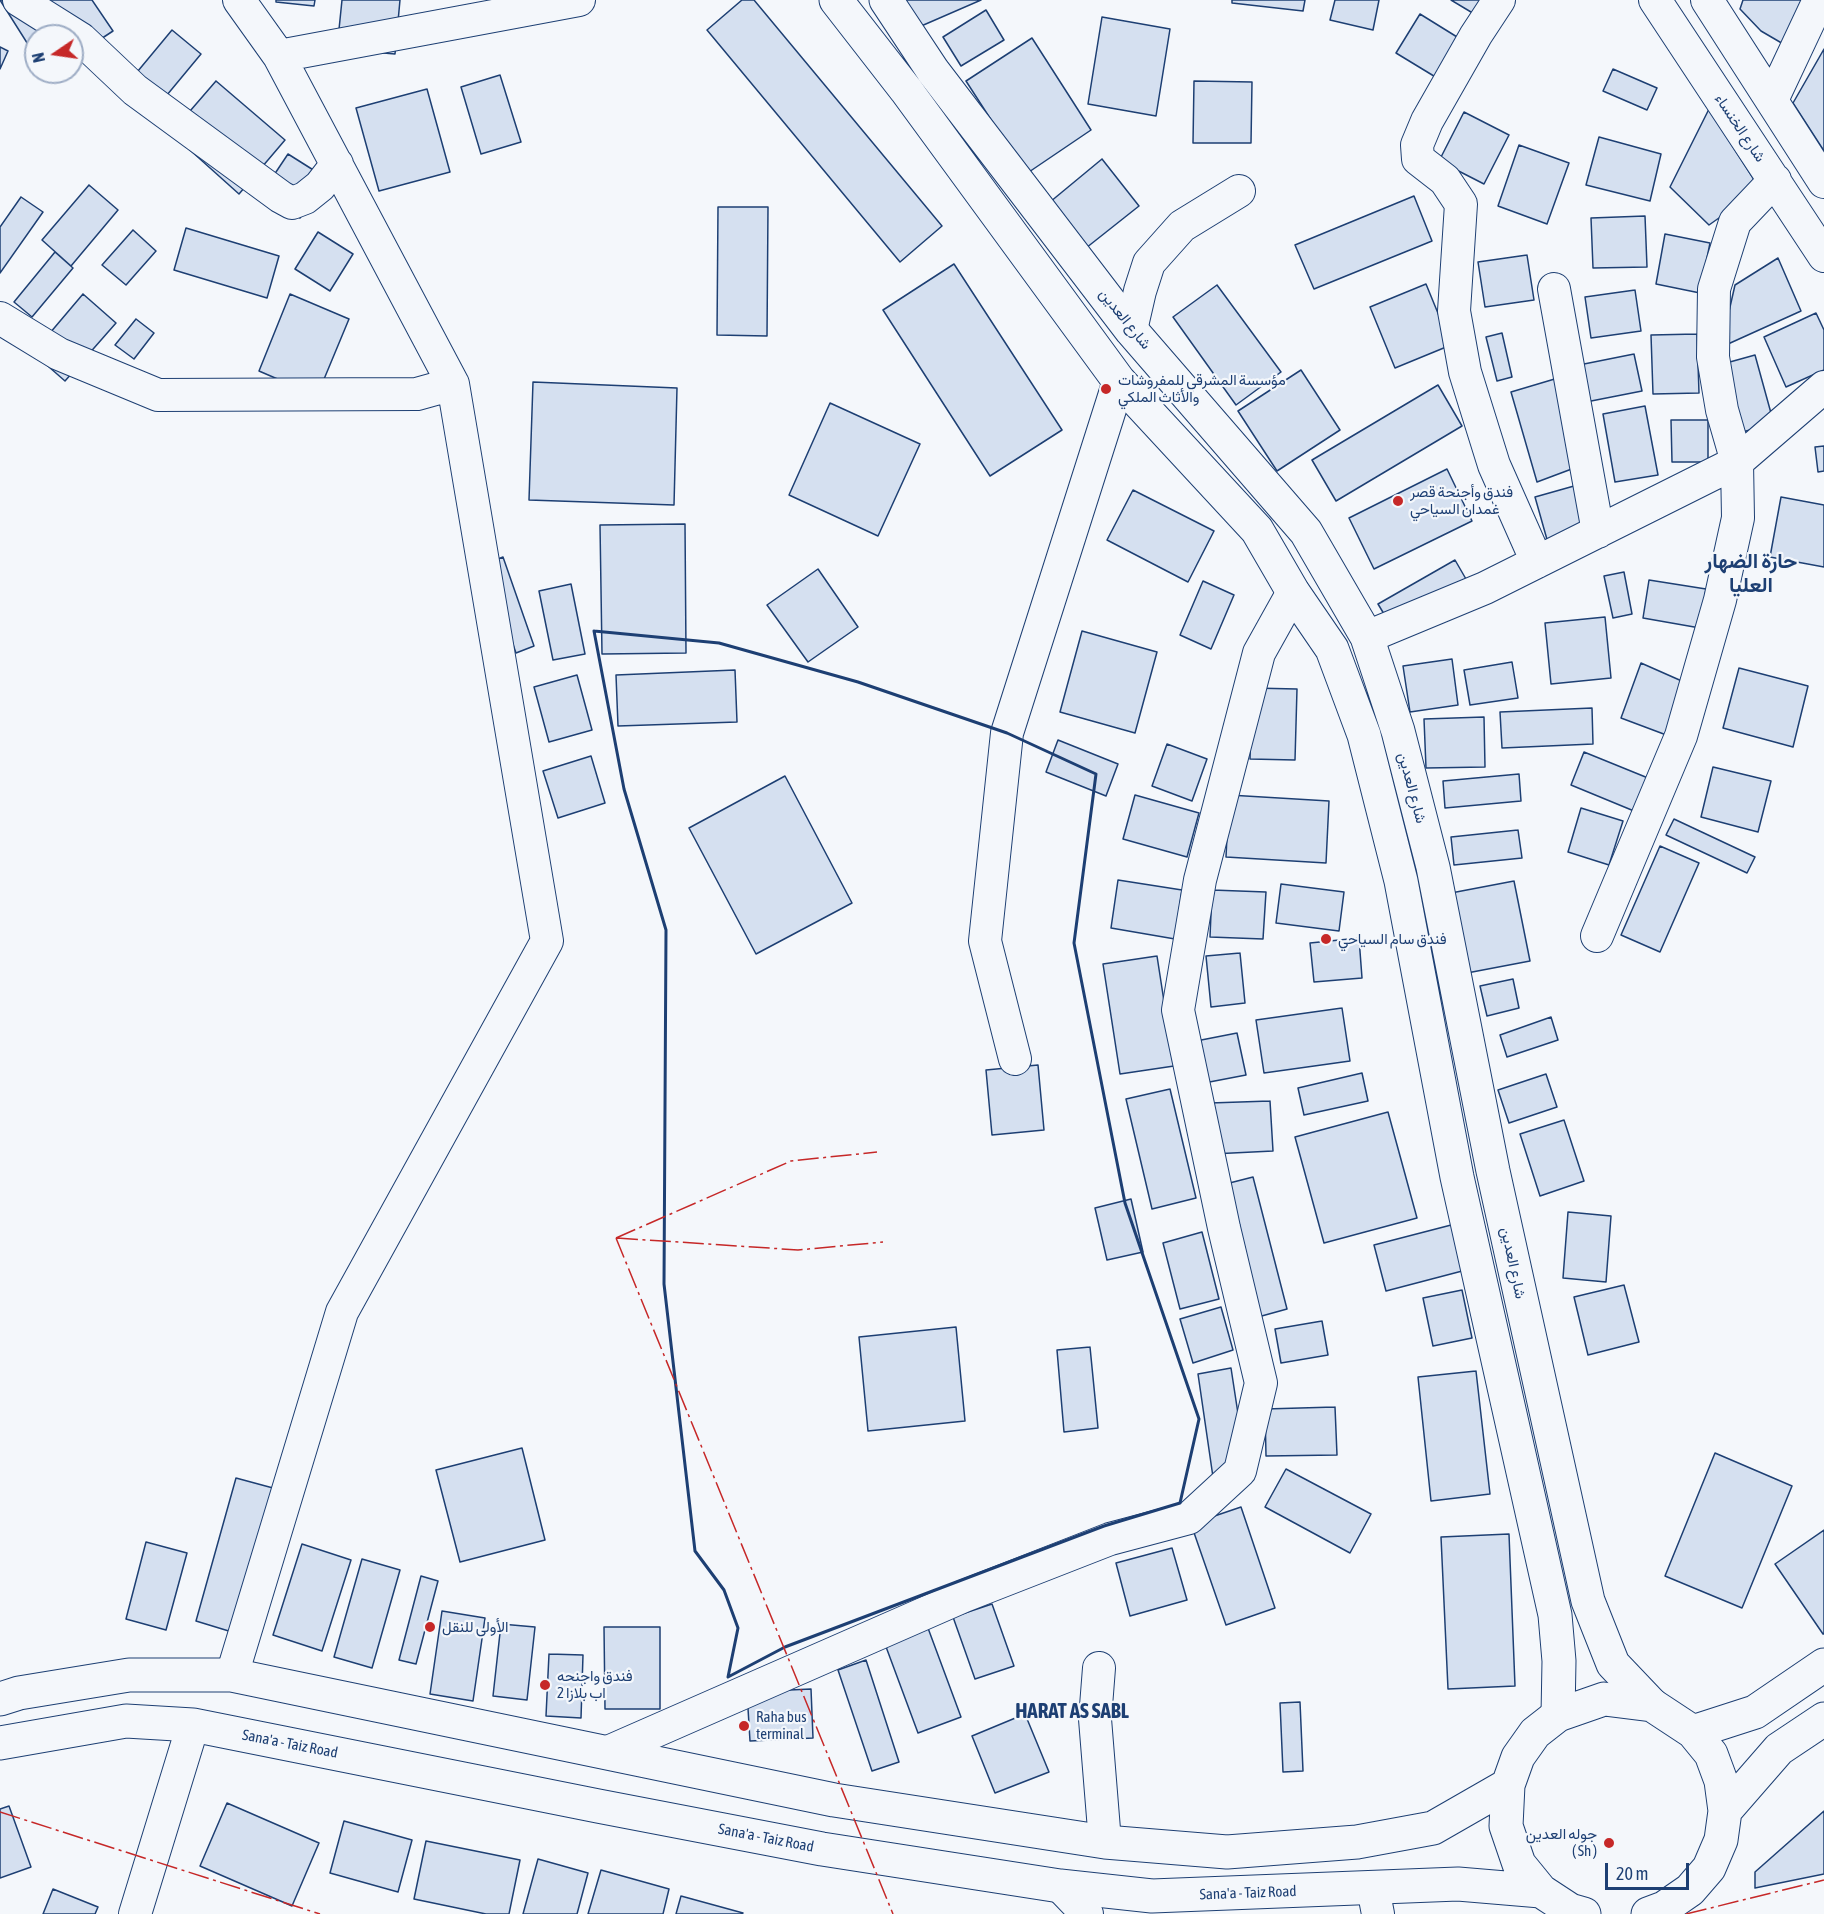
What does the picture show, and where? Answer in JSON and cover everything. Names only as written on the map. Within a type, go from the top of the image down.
[{"type":"main road","points":[[836,0],[913,100],[1119,381],[1257,531],[1293,592],[1332,648],[1364,735],[1401,881],[1457,1177],[1555,1615],[1559,1661],[1558,1715]]},
{"type":"main road","name":"شارع العدين","points":[[886,0],[933,71],[1131,330],[1306,532],[1366,637],[1398,731],[1433,867],[1493,1171],[1588,1601],[1613,1664],[1652,1705]]},
{"type":"main road","points":[[1693,1732],[1755,1712],[1824,1665]]},
{"type":"main road","points":[[0,1699],[19,1693],[129,1675],[232,1676],[834,1800],[1105,1842],[1227,1852],[1357,1842],[1433,1828],[1508,1785]]},
{"type":"main road","points":[[1584,1914],[1570,1910],[1541,1891],[1520,1864],[1506,1826],[1508,1785],[1518,1757],[1535,1733],[1558,1715],[1604,1699],[1652,1705],[1693,1732],[1711,1754],[1721,1781],[1725,1811],[1721,1840],[1709,1868],[1690,1902],[1648,1914]]},
{"type":"main road","points":[[1725,1811],[1779,1749],[1824,1719]]},
{"type":"main road","name":"Sana'a - Taiz Road","points":[[0,1743],[126,1721],[193,1725],[822,1849],[1060,1886],[1152,1896],[1376,1901],[1458,1884],[1541,1891]]},
{"type":"street","points":[[19,0],[81,39],[135,90],[292,203],[305,198],[320,186],[336,164]]},
{"type":"street","points":[[232,1676],[342,1312],[547,941],[453,384],[279,56],[239,0]]},
{"type":"street","points":[[279,56],[579,0]]},
{"type":"street","points":[[1499,0],[1470,45],[1427,121],[1417,145],[1418,159],[1445,180],[1461,204],[1455,311],[1465,372],[1494,465],[1537,562]]},
{"type":"street","name":"شارع الخنساء","points":[[1656,0],[1824,256]]},
{"type":"street","points":[[1707,0],[1824,182]]},
{"type":"street","points":[[1772,100],[1819,0]]},
{"type":"street","points":[[1597,936],[1681,736],[1720,600],[1738,518],[1737,462],[1722,410],[1713,357],[1714,289],[1734,222],[1774,180]]},
{"type":"street","points":[[1131,330],[1149,263],[1182,226],[1239,191]]},
{"type":"street","points":[[1554,289],[1598,532]]},
{"type":"street","points":[[0,318],[59,354],[158,395],[417,394],[453,384]]},
{"type":"street","points":[[1016,1059],[985,941],[1007,733],[1119,381]]},
{"type":"street","points":[[1366,637],[1485,588],[1737,462],[1824,387]]},
{"type":"street","points":[[608,1752],[964,1596],[1110,1539],[1189,1518],[1240,1471],[1261,1383],[1224,1228],[1178,1010],[1200,880],[1259,653],[1293,592]]},
{"type":"street","points":[[1099,1668],[1095,1719],[1105,1842]]},
{"type":"street","points":[[135,1914],[193,1725]]},
{"type":"street","points":[[1060,1886],[1087,1914]]},
{"type":"building","points":[[0,0],[92,0],[113,31],[84,50],[84,24],[24,24],[24,38]]},
{"type":"building","points":[[276,0],[315,0],[314,6],[276,2]]},
{"type":"building","points":[[342,0],[400,0],[395,54],[337,49]]},
{"type":"building","points":[[742,0],[754,0],[942,226],[900,262],[707,30]]},
{"type":"building","points":[[899,0],[981,0],[912,30]]},
{"type":"building","points":[[1232,0],[1305,0],[1303,11],[1232,3]]},
{"type":"building","points":[[1335,0],[1379,0],[1373,30],[1330,20]]},
{"type":"building","points":[[1451,0],[1491,0],[1481,18]]},
{"type":"building","points":[[1743,0],[1804,0],[1785,45],[1761,31],[1740,9]]},
{"type":"building","points":[[986,10],[1004,40],[961,66],[943,37]]},
{"type":"building","points":[[1420,14],[1470,45],[1447,84],[1396,53]]},
{"type":"building","points":[[1102,17],[1170,29],[1156,116],[1088,104]]},
{"type":"building","points":[[172,30],[201,54],[157,107],[128,83]]},
{"type":"building","points":[[1032,38],[1091,130],[1026,174],[966,81]]},
{"type":"building","points":[[0,47],[8,51],[0,69]]},
{"type":"building","points":[[1824,49],[1824,151],[1793,103]]},
{"type":"building","points":[[1613,69],[1657,88],[1647,110],[1603,91]]},
{"type":"building","points":[[500,75],[521,142],[481,154],[461,87]]},
{"type":"building","points":[[216,81],[285,140],[239,194],[171,133]]},
{"type":"building","points":[[1194,81],[1252,82],[1251,143],[1193,143]]},
{"type":"building","points":[[427,89],[450,172],[379,191],[356,108]]},
{"type":"building","points":[[1709,109],[1760,189],[1709,225],[1670,187]]},
{"type":"building","points":[[1464,112],[1509,135],[1484,184],[1439,161]]},
{"type":"building","points":[[1599,137],[1661,154],[1650,201],[1586,185]]},
{"type":"building","points":[[1519,145],[1569,163],[1547,224],[1498,206]]},
{"type":"building","points":[[288,154],[326,178],[300,218],[262,193]]},
{"type":"building","points":[[1102,159],[1139,206],[1086,248],[1050,202]]},
{"type":"building","points":[[89,185],[118,210],[71,266],[42,240]]},
{"type":"building","points":[[1414,196],[1432,241],[1314,289],[1295,245]]},
{"type":"building","points":[[21,197],[43,212],[0,273],[0,227]]},
{"type":"building","points":[[718,207],[768,207],[767,336],[717,335]]},
{"type":"building","points":[[1645,216],[1647,267],[1593,268],[1591,218]]},
{"type":"building","points":[[186,228],[279,256],[267,298],[174,270]]},
{"type":"building","points":[[133,230],[156,251],[126,285],[102,265]]},
{"type":"building","points":[[318,232],[353,254],[330,291],[295,269]]},
{"type":"building","points":[[1665,234],[1710,243],[1700,293],[1656,284]]},
{"type":"building","points":[[55,252],[73,268],[32,317],[14,302]]},
{"type":"building","points":[[1527,255],[1534,300],[1485,307],[1478,262]]},
{"type":"building","points":[[1778,258],[1801,311],[1728,344],[1725,329],[1735,285]]},
{"type":"building","points":[[954,264],[1062,430],[990,476],[883,310]]},
{"type":"building","points":[[1426,284],[1451,345],[1395,368],[1370,307]]},
{"type":"building","points":[[1217,285],[1281,372],[1236,405],[1173,317]]},
{"type":"building","points":[[1635,290],[1641,331],[1591,338],[1585,297]]},
{"type":"building","points":[[83,294],[116,323],[65,381],[33,353]]},
{"type":"building","points":[[290,294],[349,319],[317,396],[259,371]]},
{"type":"building","points":[[1816,313],[1824,330],[1824,370],[1786,387],[1764,337]]},
{"type":"building","points":[[136,319],[154,333],[134,359],[115,345]]},
{"type":"building","points":[[1502,333],[1512,377],[1497,381],[1486,337]]},
{"type":"building","points":[[1697,334],[1699,393],[1653,394],[1651,335]]},
{"type":"building","points":[[1634,354],[1642,391],[1586,402],[1579,365]]},
{"type":"building","points":[[1755,355],[1774,424],[1738,433],[1719,365]]},
{"type":"building","points":[[1301,370],[1340,430],[1277,471],[1238,411]]},
{"type":"building","points":[[1558,378],[1577,467],[1537,482],[1511,392]]},
{"type":"building","points":[[533,382],[677,388],[674,505],[529,500]]},
{"type":"building","points":[[1438,385],[1462,426],[1336,501],[1312,460]]},
{"type":"building","points":[[830,403],[920,444],[878,536],[789,495]]},
{"type":"building","points":[[1645,406],[1658,475],[1615,482],[1603,414]]},
{"type":"building","points":[[1671,420],[1708,420],[1708,462],[1672,462]]},
{"type":"building","points":[[1824,446],[1824,471],[1818,472],[1815,447]]},
{"type":"building","points":[[1447,469],[1472,521],[1374,569],[1349,518]]},
{"type":"building","points":[[1574,486],[1587,532],[1548,543],[1535,497]]},
{"type":"building","points":[[1133,490],[1214,531],[1188,582],[1107,540]]},
{"type":"building","points":[[1781,497],[1824,505],[1824,567],[1770,557]]},
{"type":"building","points":[[685,524],[686,653],[602,654],[600,525]]},
{"type":"building","points":[[503,557],[534,646],[516,653],[485,564]]},
{"type":"building","points":[[1455,560],[1470,586],[1393,629],[1378,604]]},
{"type":"building","points":[[818,569],[858,627],[808,662],[767,605]]},
{"type":"building","points":[[1624,572],[1632,614],[1613,618],[1604,576]]},
{"type":"building","points":[[1649,580],[1706,589],[1700,628],[1643,618]]},
{"type":"building","points":[[1203,581],[1234,595],[1211,649],[1180,635]]},
{"type":"building","points":[[571,584],[585,654],[553,660],[539,591]]},
{"type":"building","points":[[1605,617],[1611,678],[1551,684],[1545,623]]},
{"type":"building","points":[[1082,631],[1157,652],[1135,733],[1060,712]]},
{"type":"building","points":[[1452,659],[1458,705],[1410,712],[1403,666]]},
{"type":"building","points":[[1512,662],[1518,698],[1470,705],[1464,670]]},
{"type":"building","points":[[1641,663],[1684,682],[1669,736],[1621,718]]},
{"type":"building","points":[[1739,668],[1808,686],[1793,747],[1723,728]]},
{"type":"building","points":[[735,670],[737,722],[618,726],[616,675]]},
{"type":"building","points":[[577,675],[592,730],[549,742],[534,687]]},
{"type":"building","points":[[1252,688],[1297,689],[1295,760],[1250,759]]},
{"type":"building","points":[[1592,708],[1593,744],[1502,748],[1500,712]]},
{"type":"building","points":[[1484,717],[1485,767],[1426,768],[1424,719]]},
{"type":"building","points":[[1058,740],[1118,764],[1106,796],[1046,772]]},
{"type":"building","points":[[1167,744],[1207,759],[1192,801],[1152,786]]},
{"type":"building","points":[[1584,752],[1648,778],[1634,811],[1571,785]]},
{"type":"building","points":[[591,756],[605,803],[558,818],[543,771]]},
{"type":"building","points":[[1713,767],[1771,781],[1758,832],[1701,817]]},
{"type":"building","points":[[1519,774],[1521,801],[1445,808],[1443,781]]},
{"type":"building","points":[[785,776],[852,903],[756,954],[689,828]]},
{"type":"building","points":[[1135,795],[1199,813],[1187,857],[1123,839]]},
{"type":"building","points":[[1229,795],[1329,801],[1326,863],[1226,857]]},
{"type":"building","points":[[1581,808],[1623,821],[1609,865],[1568,852]]},
{"type":"building","points":[[1674,819],[1755,857],[1747,873],[1666,835]]},
{"type":"building","points":[[1518,830],[1522,858],[1454,865],[1451,837]]},
{"type":"building","points":[[1660,846],[1699,863],[1660,952],[1621,935]]},
{"type":"building","points":[[1118,880],[1182,890],[1175,939],[1111,928]]},
{"type":"building","points":[[1514,881],[1530,961],[1467,973],[1451,893]]},
{"type":"building","points":[[1281,884],[1344,892],[1339,931],[1276,923]]},
{"type":"building","points":[[1212,890],[1266,892],[1263,939],[1210,937]]},
{"type":"building","points":[[1359,938],[1362,978],[1314,982],[1310,943]]},
{"type":"building","points":[[1240,953],[1245,1003],[1211,1007],[1206,956]]},
{"type":"building","points":[[1157,956],[1174,1066],[1120,1074],[1103,964]]},
{"type":"building","points":[[1513,979],[1519,1008],[1487,1016],[1480,986]]},
{"type":"building","points":[[1342,1008],[1350,1061],[1264,1073],[1256,1020]]},
{"type":"building","points":[[1551,1017],[1558,1040],[1507,1057],[1500,1035]]},
{"type":"building","points":[[1237,1033],[1246,1075],[1199,1084],[1191,1042]]},
{"type":"building","points":[[1038,1065],[1044,1130],[992,1135],[986,1070]]},
{"type":"building","points":[[1362,1073],[1368,1101],[1304,1115],[1298,1088]]},
{"type":"building","points":[[1546,1074],[1557,1107],[1509,1123],[1498,1090]]},
{"type":"building","points":[[1170,1089],[1196,1198],[1152,1209],[1126,1099]]},
{"type":"building","points":[[1270,1101],[1273,1151],[1212,1154],[1210,1103]]},
{"type":"building","points":[[1388,1112],[1417,1218],[1324,1243],[1295,1137]]},
{"type":"building","points":[[1564,1120],[1584,1181],[1540,1196],[1520,1134]]},
{"type":"building","points":[[1253,1177],[1287,1309],[1240,1322],[1206,1189]]},
{"type":"building","points":[[1131,1199],[1143,1252],[1107,1260],[1095,1208]]},
{"type":"building","points":[[1568,1212],[1611,1216],[1606,1282],[1563,1278]]},
{"type":"building","points":[[1455,1224],[1466,1270],[1386,1291],[1374,1245]]},
{"type":"building","points":[[1202,1232],[1219,1299],[1180,1309],[1163,1243]]},
{"type":"building","points":[[1624,1285],[1639,1342],[1588,1355],[1574,1297]]},
{"type":"building","points":[[1462,1290],[1472,1338],[1433,1346],[1423,1298]]},
{"type":"building","points":[[1221,1307],[1233,1350],[1193,1363],[1180,1319]]},
{"type":"building","points":[[1322,1321],[1328,1355],[1281,1363],[1275,1329]]},
{"type":"building","points":[[956,1327],[965,1421],[868,1431],[859,1337]]},
{"type":"building","points":[[1090,1347],[1098,1428],[1064,1432],[1057,1350]]},
{"type":"building","points":[[1231,1368],[1248,1479],[1214,1484],[1198,1374]]},
{"type":"building","points":[[1476,1371],[1490,1494],[1431,1501],[1418,1377]]},
{"type":"building","points":[[1335,1407],[1337,1455],[1266,1456],[1265,1409]]},
{"type":"building","points":[[522,1448],[545,1540],[460,1562],[436,1470]]},
{"type":"building","points":[[1715,1453],[1792,1486],[1742,1608],[1665,1576]]},
{"type":"building","points":[[1286,1469],[1371,1514],[1350,1553],[1265,1507]]},
{"type":"building","points":[[236,1478],[273,1488],[232,1632],[196,1621]]},
{"type":"building","points":[[1241,1507],[1275,1608],[1226,1625],[1191,1524]]},
{"type":"building","points":[[1824,1530],[1824,1634],[1823,1634],[1775,1564]]},
{"type":"building","points":[[1509,1534],[1515,1686],[1448,1689],[1441,1537]]},
{"type":"building","points":[[146,1542],[187,1553],[166,1630],[126,1619]]},
{"type":"building","points":[[302,1544],[351,1560],[322,1651],[273,1635]]},
{"type":"building","points":[[1172,1548],[1187,1600],[1130,1616],[1116,1563]]},
{"type":"building","points":[[362,1559],[400,1570],[372,1668],[334,1657]]},
{"type":"building","points":[[421,1576],[438,1581],[416,1664],[399,1660]]},
{"type":"building","points":[[992,1604],[1014,1666],[975,1679],[953,1617]]},
{"type":"building","points":[[442,1611],[485,1618],[473,1701],[430,1694]]},
{"type":"building","points":[[925,1620],[961,1717],[918,1733],[882,1636]]},
{"type":"building","points":[[501,1624],[535,1627],[527,1700],[493,1696]]},
{"type":"building","points":[[604,1627],[660,1627],[660,1709],[605,1709]]},
{"type":"building","points":[[549,1654],[583,1655],[581,1718],[546,1716]]},
{"type":"building","points":[[866,1660],[899,1762],[872,1771],[838,1670]]},
{"type":"building","points":[[811,1689],[813,1738],[750,1741],[747,1692]]},
{"type":"building","points":[[1300,1702],[1303,1771],[1283,1772],[1280,1703]]},
{"type":"building","points":[[1025,1714],[1049,1772],[995,1793],[972,1736]]},
{"type":"building","points":[[227,1803],[319,1843],[292,1906],[200,1866]]},
{"type":"building","points":[[9,1806],[31,1867],[0,1878],[0,1809]]},
{"type":"building","points":[[1824,1811],[1824,1874],[1755,1888],[1755,1872]]},
{"type":"building","points":[[344,1821],[412,1840],[398,1892],[330,1873]]},
{"type":"building","points":[[426,1841],[520,1860],[509,1914],[486,1914],[414,1899]]},
{"type":"building","points":[[538,1859],[588,1873],[577,1914],[523,1914]]},
{"type":"building","points":[[601,1870],[669,1889],[663,1914],[588,1914]]},
{"type":"building","points":[[53,1889],[98,1907],[95,1914],[43,1914]]},
{"type":"building","points":[[681,1896],[743,1913],[676,1914]]},
{"type":"wall","points":[[594,631],[719,643],[858,682],[1007,733],[1096,774],[1074,943],[1125,1203],[1199,1419],[1180,1503],[1104,1526],[785,1647],[728,1677],[738,1628],[724,1590],[695,1551],[664,1284],[666,930],[624,789],[594,631]]},
{"type":"power","points":[[616,1238],[791,1161],[877,1152]]},
{"type":"power","points":[[616,1238],[893,1914]]},
{"type":"power","points":[[617,1238],[798,1250],[883,1242]]},
{"type":"power","points":[[0,1812],[320,1914]]},
{"type":"power","points":[[1686,1914],[1824,1880]]},
{"type":"place","name":"مؤسسة المشرقي للمفروشات والأثاث الملكي","points":[[1106,389]]},
{"type":"place","name":"فندق وأجنحة قصر غمدان السياحي","points":[[1398,501]]},
{"type":"place","name":"فندق سام السياحي","points":[[1326,939]]},
{"type":"place","name":"الأولى للنقل","points":[[430,1627]]},
{"type":"place","name":"فندق واجنحه اب بلازا 2","points":[[545,1685]]},
{"type":"place","name":"Raha bus terminal","points":[[744,1726]]},
{"type":"place","name":"جوله العدين ( Sh )","points":[[1609,1843]]},
{"type":"district","name":"حارة الضهار العليا","points":[[1751,573]]},
{"type":"district","name":"HARAT AS SABL","points":[[1072,1711]]}]
